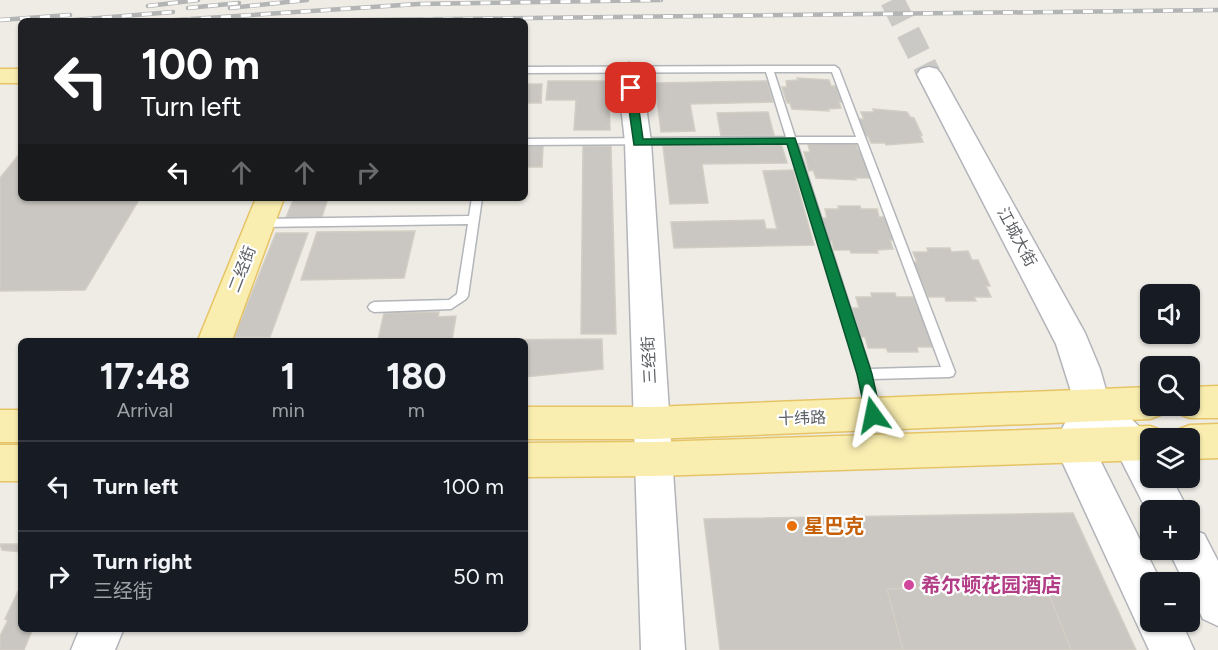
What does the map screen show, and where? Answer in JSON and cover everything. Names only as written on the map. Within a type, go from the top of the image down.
[{"type":"main road","name":"三经街","points":[[629,70],[638,142],[663,650]]},
{"type":"main road","name":"江城大街","points":[[929,74],[1068,334],[1083,369],[1093,405],[1140,443]]},
{"type":"main road","points":[[0,76],[18,76]]},
{"type":"main road","name":"二经街","points":[[216,338],[265,211]]},
{"type":"main road","points":[[1200,402],[1218,402]]},
{"type":"main road","name":"十纬路","points":[[528,459],[873,415],[1140,403]]},
{"type":"main road","points":[[1093,405],[1073,444],[1140,584]]},
{"type":"main road","name":"十纬路","points":[[528,423],[653,441],[1140,444]]},
{"type":"main road","points":[[0,426],[18,426]]},
{"type":"main road","points":[[1200,442],[1218,441]]},
{"type":"main road","points":[[0,463],[18,463]]},
{"type":"main road","points":[[1195,560],[1218,604]]},
{"type":"main road","points":[[93,650],[100,632]]},
{"type":"main road","points":[[1163,632],[1172,650]]},
{"type":"lane","points":[[769,69],[865,374],[873,415]]},
{"type":"lane","points":[[528,70],[835,69],[949,372],[865,374]]},
{"type":"lane","points":[[528,142],[861,140]]},
{"type":"lane","points":[[374,307],[451,304],[459,299],[465,291],[477,201]]},
{"type":"lane","points":[[265,211],[474,220]]},
{"type":"building","points":[[797,78],[829,80],[831,86],[836,86],[842,102],[839,102],[841,108],[828,109],[829,111],[792,109],[790,103],[787,103],[782,87],[787,87],[786,81],[798,80]]},
{"type":"building","points":[[548,81],[609,81],[610,130],[574,130],[576,100],[546,100]]},
{"type":"building","points":[[767,81],[773,102],[690,104],[695,131],[661,132],[655,83]]},
{"type":"building","points":[[528,84],[542,84],[541,103],[528,103]]},
{"type":"building","points":[[873,109],[907,112],[910,117],[914,118],[923,142],[886,145],[885,143],[871,143],[868,136],[865,136],[858,119],[864,119],[861,112],[874,112]]},
{"type":"building","points":[[768,112],[774,135],[721,136],[717,113]]},
{"type":"building","points":[[820,141],[856,144],[858,150],[863,150],[870,170],[867,170],[870,178],[855,178],[856,180],[816,178],[813,170],[809,171],[804,152],[810,152],[808,144],[821,144]]},
{"type":"building","points":[[781,143],[787,163],[702,164],[708,203],[670,204],[663,146]]},
{"type":"building","points":[[528,146],[543,146],[542,167],[528,167]]},
{"type":"building","points":[[583,146],[611,146],[616,334],[581,334]]},
{"type":"building","points":[[18,156],[18,201],[138,201],[85,290],[0,291],[0,178]]},
{"type":"building","points":[[793,170],[814,245],[674,248],[671,222],[764,220],[766,229],[777,229],[763,171]]},
{"type":"building","points":[[293,201],[327,201],[321,220],[285,220]]},
{"type":"building","points":[[838,206],[877,209],[879,217],[885,217],[894,240],[890,240],[893,249],[877,250],[878,253],[851,253],[850,250],[834,250],[832,241],[827,241],[821,218],[827,218],[825,209],[839,209]]},
{"type":"building","points":[[415,231],[404,278],[301,280],[317,232]]},
{"type":"building","points":[[276,233],[308,233],[270,337],[234,337]]},
{"type":"building","points":[[927,248],[950,248],[951,252],[968,251],[972,260],[978,260],[990,286],[986,286],[991,297],[974,297],[976,301],[946,301],[945,297],[928,297],[924,287],[920,287],[910,262],[917,262],[913,252],[928,252]]},
{"type":"building","points":[[871,293],[895,293],[896,297],[914,297],[917,307],[924,306],[935,347],[917,347],[918,352],[888,352],[886,348],[868,348],[865,337],[860,337],[852,308],[859,308],[856,297],[872,297]]},
{"type":"building","points":[[439,312],[438,317],[456,316],[452,338],[378,338],[384,313]]},
{"type":"building","points":[[602,339],[603,369],[528,377],[528,340]]},
{"type":"building","name":"希尔顿花园酒店","points":[[1073,513],[1136,650],[720,650],[704,519]]},
{"type":"building","points":[[0,544],[18,544],[18,552],[2,550]]},
{"type":"building","points":[[1045,584],[1071,650],[903,650],[887,589]]},
{"type":"building","points":[[18,591],[18,632],[31,632],[24,650],[0,650],[0,636],[8,620],[5,619]]},
{"type":"tunnel","points":[[892,0],[929,74]]},
{"type":"railway","points":[[148,6],[198,0]]},
{"type":"railway","points":[[230,8],[307,0]]},
{"type":"railway","points":[[206,18],[418,4],[661,0]]},
{"type":"railway","points":[[188,8],[239,3]]},
{"type":"railway","points":[[528,18],[1218,10]]},
{"type":"railway","points":[[99,18],[173,12]]},
{"type":"railway","points":[[28,18],[70,15]]},
{"type":"railway","points":[[0,20],[18,19]]},
{"type":"place","name":"星巴克","points":[[792,526]]},
{"type":"place","name":"希尔顿花园酒店","points":[[909,585]]},
{"type":"route","points":[[631,88],[638,142],[791,141],[865,374],[873,415]]}]
